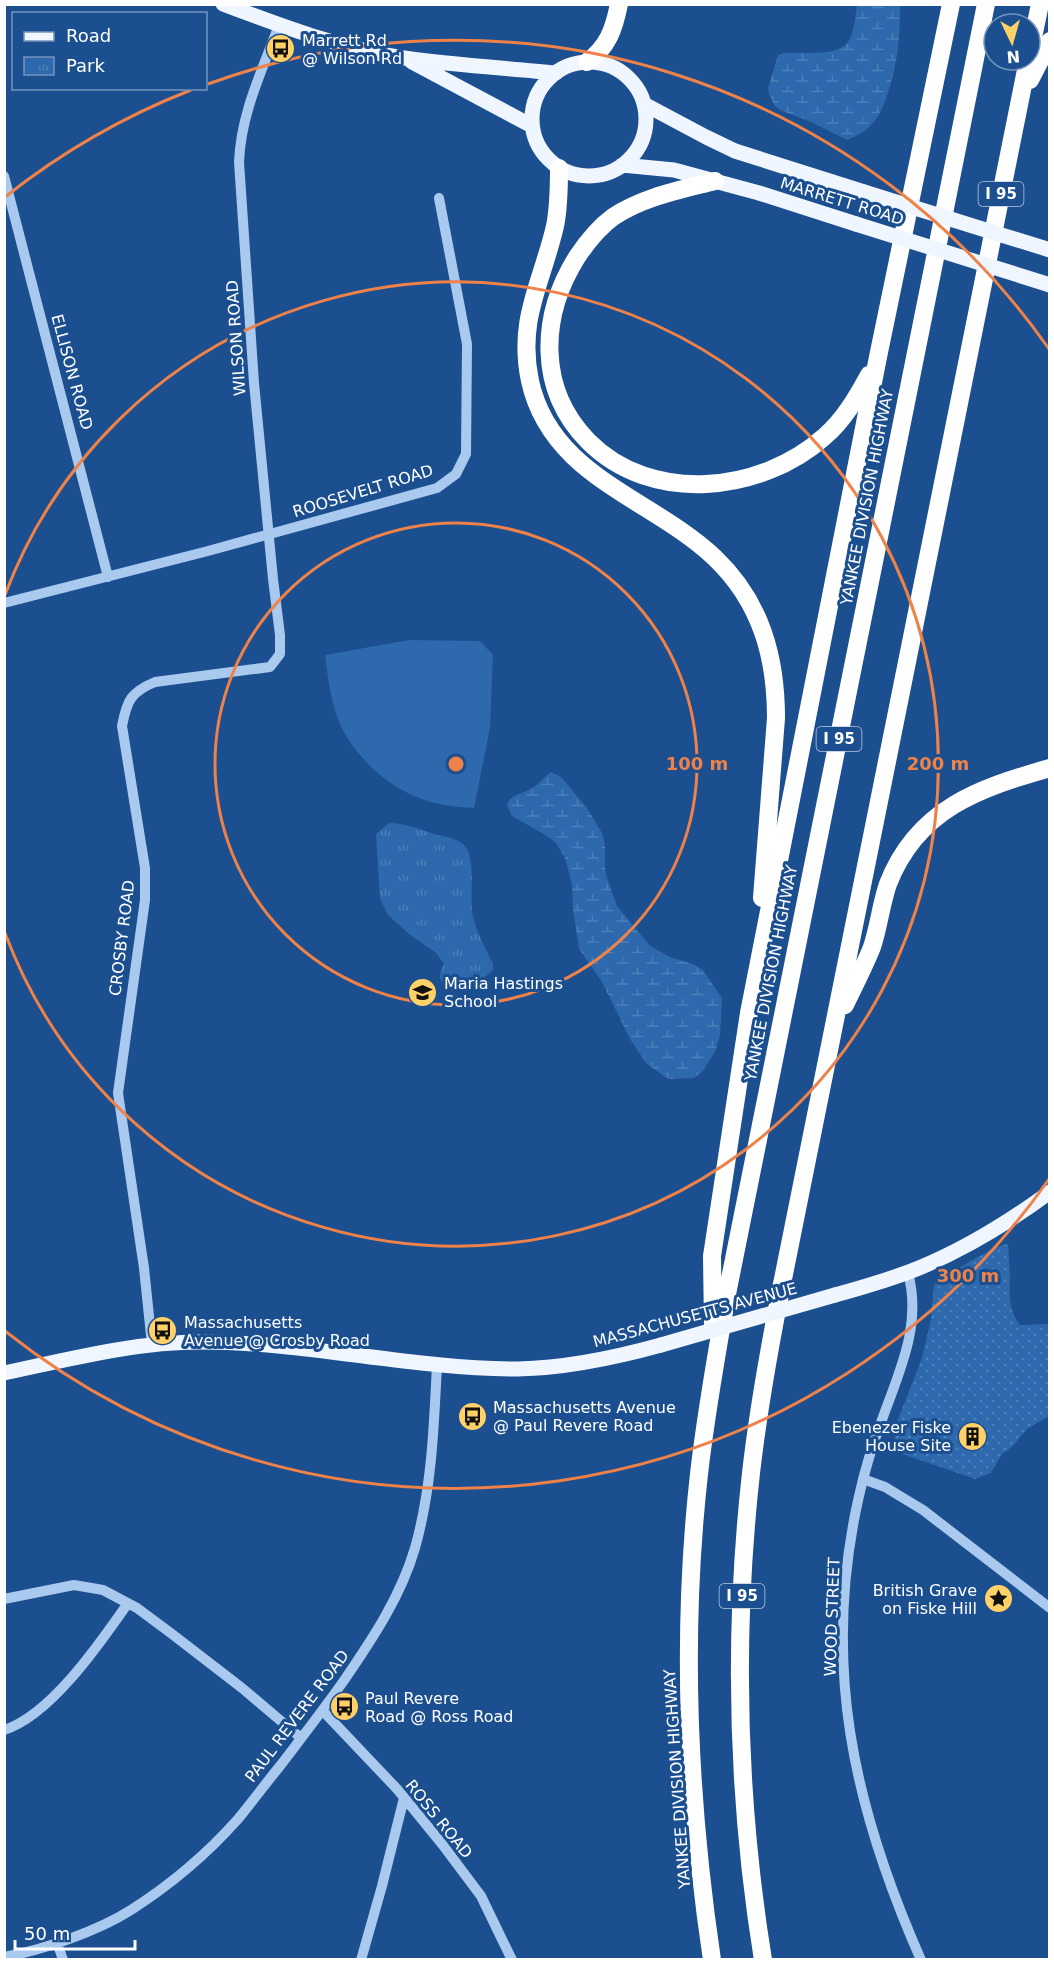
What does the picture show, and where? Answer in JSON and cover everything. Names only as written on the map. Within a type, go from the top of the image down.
[{"type":"highway","points":[[587,62],[598,55],[610,36],[619,4]]},
{"type":"highway","points":[[714,1368],[712,1256],[747,1024],[878,357],[951,4]]},
{"type":"highway","name":"YANKEE DIVISION HIGHWAY","points":[[712,1959],[694,1794],[689,1665],[696,1507],[714,1368],[986,4]]},
{"type":"highway","points":[[1020,101],[1050,41]]},
{"type":"highway","name":"I 95","points":[[763,1959],[748,1845],[741,1741],[740,1637],[745,1534],[751,1473],[764,1381],[832,1034],[1026,72]]},
{"type":"highway","points":[[559,168],[557,218],[533,294],[527,328],[527,360],[530,381],[537,403],[556,438],[574,459],[600,479],[684,533],[716,559],[749,600],[769,649],[774,675],[776,718],[763,875],[761,950]]},
{"type":"highway","points":[[715,181],[664,194],[634,206],[613,218],[592,237],[567,274],[551,322],[549,355],[553,377],[561,400],[572,421],[589,442],[626,467],[671,482],[712,484],[759,475],[795,458],[837,425],[855,399],[878,357]]},
{"type":"highway","points":[[832,1034],[872,945],[888,885],[899,861],[911,843],[935,819],[976,792],[1006,780],[1050,768]]},
{"type":"main road","points":[[223,4],[279,25],[364,50],[404,58],[556,73]]},
{"type":"main road","points":[[404,58],[532,126]]},
{"type":"main road","points":[[587,62],[598,63],[620,71],[636,86],[644,104],[646,118],[642,140],[630,159],[602,174],[591,176],[559,168],[538,145],[532,126],[537,96],[548,79],[576,63],[587,62]]},
{"type":"main road","name":"MARRETT ROAD","points":[[644,104],[735,151],[1050,250]]},
{"type":"main road","name":"MARRETT ROAD","points":[[622,165],[674,170],[715,181],[1050,285]]},
{"type":"main road","name":"MASSACHUSETTS AVENUE","points":[[4,1373],[125,1348],[200,1342],[252,1344],[437,1364],[517,1369],[558,1366],[610,1358],[661,1346],[908,1273],[984,1236],[1050,1192]]},
{"type":"street","name":"WILSON ROAD","points":[[279,25],[247,110],[240,141],[239,162],[254,383],[280,635],[280,654]]},
{"type":"street","name":"ELLISON ROAD","points":[[4,176],[108,577]]},
{"type":"street","name":"ROOSEVELT ROAD","points":[[4,603],[268,535],[437,488],[456,474],[466,454],[467,344],[439,198]]},
{"type":"street","name":"CROSBY ROAD","points":[[152,1345],[144,1268],[118,1093],[145,890],[145,868],[122,726],[126,705],[138,689],[155,682],[270,666],[280,654]]},
{"type":"street","name":"WOOD STREET","points":[[908,1273],[912,1303],[908,1348],[863,1479],[850,1546],[843,1651],[847,1716],[868,1819],[921,1959]]},
{"type":"street","name":"PAUL REVERE ROAD","points":[[4,1958],[106,1924],[130,1911],[164,1887],[196,1861],[237,1820],[323,1711],[375,1636],[394,1599],[415,1549],[425,1504],[434,1436],[437,1364]]},
{"type":"street","points":[[863,1479],[892,1491],[923,1510],[1050,1608]]},
{"type":"street","points":[[4,1599],[74,1585],[103,1590],[172,1634],[302,1738]]},
{"type":"street","points":[[4,1730],[38,1712],[91,1655],[128,1604]]},
{"type":"street","name":"ROSS ROAD","points":[[323,1711],[404,1798],[442,1844],[481,1896],[512,1959]]},
{"type":"street","points":[[360,1959],[382,1886],[404,1798]]},
{"type":"street","points":[[57,1942],[63,1959]]},
{"type":"green space","points":[[857,5],[900,5],[898,51],[889,89],[878,116],[866,130],[847,140],[780,110],[775,106],[768,88],[778,55],[828,52],[843,47],[852,34]]},
{"type":"green space","points":[[409,640],[480,641],[493,655],[490,728],[474,808],[419,798],[394,785],[360,755],[351,744],[338,719],[331,695],[325,655]]},
{"type":"green space","points":[[551,772],[561,777],[587,808],[602,833],[607,878],[617,906],[650,946],[703,970],[722,998],[720,1035],[715,1052],[703,1071],[694,1078],[671,1079],[646,1063],[630,1039],[602,982],[579,949],[572,885],[565,858],[556,843],[512,816],[507,805],[509,800],[534,787]]},
{"type":"green space","points":[[389,823],[406,825],[454,839],[464,845],[468,851],[472,868],[473,917],[493,964],[493,970],[483,978],[470,984],[449,986],[443,984],[440,974],[444,964],[436,953],[409,934],[388,915],[380,899],[376,834]]},
{"type":"green space","points":[[1008,1244],[1010,1300],[1016,1319],[1020,1325],[1049,1324],[1049,1416],[1027,1429],[1013,1446],[1002,1454],[991,1473],[975,1479],[891,1450],[895,1427],[922,1358],[931,1319],[934,1284],[982,1255]]},
{"type":"place","name":"Marrett Rd @ Wilson Rd","points":[[281,49]]},
{"type":"place","name":"Maria Hastings School","points":[[423,992]]},
{"type":"place","name":"Massachusetts Avenue @ Crosby Road","points":[[163,1331]]},
{"type":"place","name":"Massachusetts Avenue @ Paul Revere Road","points":[[472,1416]]},
{"type":"place","name":"Ebenezer Fiske House Site","points":[[972,1436]]},
{"type":"place","name":"British Grave on Fiske Hill","points":[[998,1599]]},
{"type":"place","name":"Paul Revere Road @ Ross Road","points":[[344,1707]]}]
